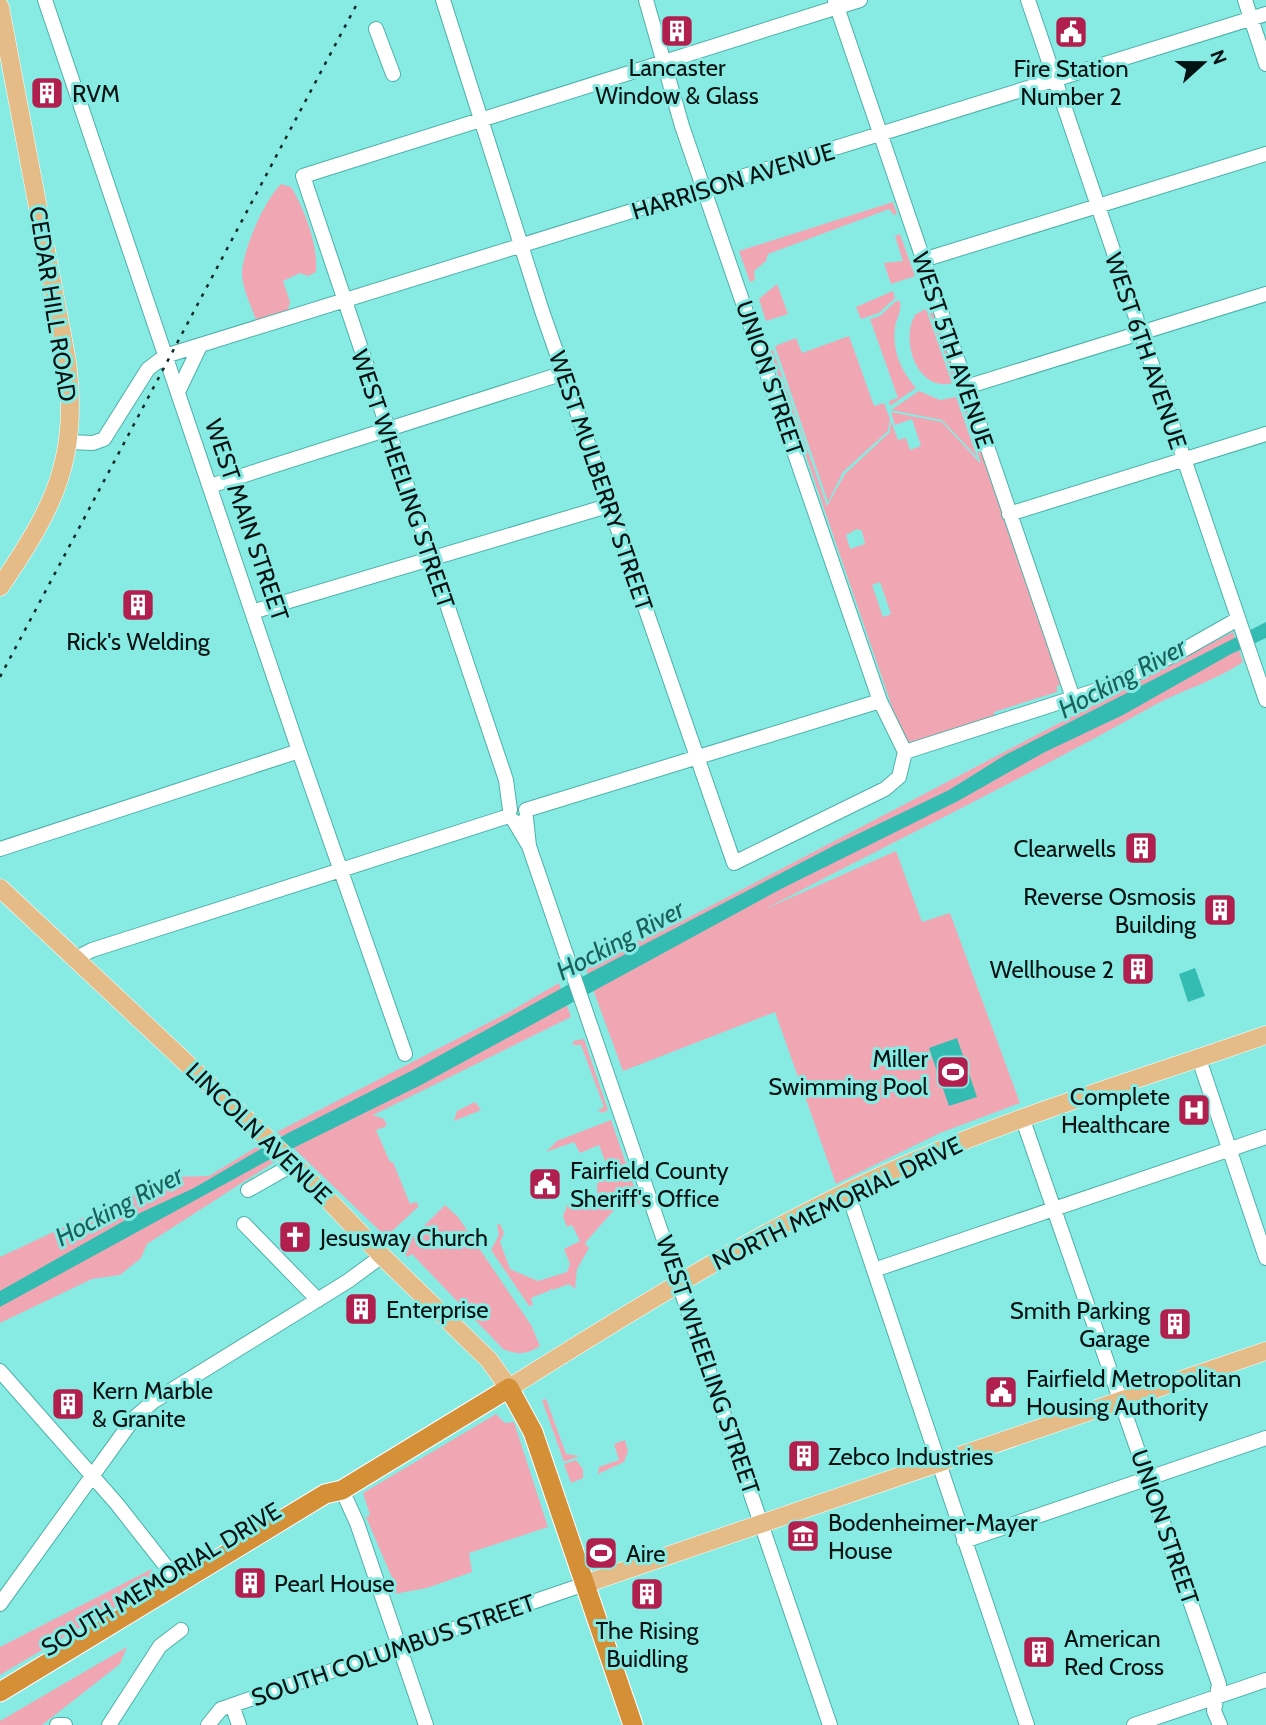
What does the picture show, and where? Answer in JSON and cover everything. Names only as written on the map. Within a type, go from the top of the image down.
[{"type":"highway","name":"SOUTH MEMORIAL DRIVE","points":[[0,1692],[325,1494],[342,1490],[509,1388]]},
{"type":"highway","points":[[509,1388],[533,1432],[633,1725]]},
{"type":"highway","name":"SOUTH MEMORIAL DRIVE","points":[[0,1704],[331,1504],[342,1490]]},
{"type":"main road","name":"CEDAR HILL ROAD","points":[[0,7],[67,361],[71,402],[69,442],[60,482],[44,520],[0,587]]},
{"type":"main road","name":"LINCOLN AVENUE","points":[[0,888],[292,1161],[382,1256],[470,1340],[509,1388]]},
{"type":"main road","name":"NORTH MEMORIAL DRIVE","points":[[509,1388],[716,1259],[932,1153],[1266,1035]]},
{"type":"main road","points":[[585,1584],[1266,1351]]},
{"type":"street","name":"WEST MAIN STREET","points":[[45,0],[299,751],[405,1054]]},
{"type":"street","name":"WEST MULBERRY STREET","points":[[443,0],[521,246],[695,758],[734,863],[894,782],[902,771],[905,752]]},
{"type":"street","name":"UNION STREET","points":[[646,0],[662,62],[704,189],[880,701],[905,752]]},
{"type":"street","points":[[481,118],[836,4],[860,0]]},
{"type":"street","name":"WEST 6TH AVENUE","points":[[1028,0],[1096,207],[1266,700]]},
{"type":"street","points":[[1245,0],[1266,64]]},
{"type":"street","name":"WEST 5TH AVENUE","points":[[836,4],[1073,698]]},
{"type":"street","name":"HARRISON AVENUE","points":[[69,442],[93,443],[104,439],[148,369],[200,346],[1266,14]]},
{"type":"street","points":[[376,29],[393,74]]},
{"type":"street","name":"WEST WHEELING STREET","points":[[481,118],[303,176],[343,302],[830,1725]]},
{"type":"street","points":[[923,260],[1266,154]]},
{"type":"street","points":[[967,387],[1266,294]]},
{"type":"street","points":[[178,392],[200,346]]},
{"type":"street","points":[[210,486],[564,373]]},
{"type":"street","points":[[1009,514],[1266,434]]},
{"type":"street","points":[[252,612],[611,505]]},
{"type":"street","points":[[905,752],[1073,698],[1143,671],[1239,622]]},
{"type":"street","points":[[76,958],[92,950],[342,868],[880,701]]},
{"type":"street","points":[[0,849],[299,751]]},
{"type":"street","points":[[1199,1059],[1266,1258]]},
{"type":"street","name":"UNION STREET","points":[[1023,1120],[1219,1684],[1214,1711],[1220,1725]]},
{"type":"street","points":[[874,1270],[1266,1138]]},
{"type":"street","points":[[248,1190],[292,1161]]},
{"type":"street","points":[[848,1193],[1027,1725]]},
{"type":"street","points":[[244,1224],[318,1300]]},
{"type":"street","points":[[0,1604],[143,1409],[318,1300],[382,1256]]},
{"type":"street","points":[[0,1371],[143,1534],[179,1583]]},
{"type":"street","points":[[964,1541],[1266,1438]]},
{"type":"street","points":[[342,1490],[426,1725]]},
{"type":"street","name":"SOUTH COLUMBUS STREET","points":[[208,1725],[214,1714],[232,1705],[585,1584]]},
{"type":"street","points":[[109,1725],[160,1646],[181,1630]]},
{"type":"street","points":[[1134,1725],[1266,1680]]},
{"type":"street","points":[[232,1705],[239,1725]]},
{"type":"street","points":[[57,1725],[65,1725]]},
{"type":"shaded area","points":[[281,184],[291,187],[306,217],[315,250],[316,272],[308,276],[300,273],[283,281],[290,302],[288,310],[256,320],[243,285],[243,263],[261,213]]},
{"type":"shaded area","points":[[893,202],[897,214],[894,215],[889,209],[768,254],[766,261],[754,271],[755,280],[750,282],[739,251]]},
{"type":"shaded area","points":[[900,234],[915,276],[891,284],[884,263],[903,261],[895,236]]},
{"type":"shaded area","points":[[777,284],[788,314],[766,321],[759,299]]},
{"type":"shaded area","points":[[893,291],[895,298],[879,313],[861,319],[856,307]]},
{"type":"shaded area","points":[[896,301],[900,301],[900,311],[894,336],[896,352],[902,368],[916,388],[890,406],[889,401],[898,398],[870,319],[880,316]]},
{"type":"shaded area","points":[[926,309],[952,383],[940,384],[929,380],[914,361],[911,324],[916,314]]},
{"type":"shaded area","points":[[929,310],[933,313],[955,374],[954,382]]},
{"type":"shaded area","points":[[849,336],[874,406],[884,403],[890,419],[888,431],[843,472],[828,502],[775,346],[796,338],[802,353]]},
{"type":"shaded area","points":[[773,350],[827,506],[845,474],[890,432],[891,421],[898,440],[906,438],[910,450],[921,446],[912,419],[895,425],[891,412],[942,422],[981,464],[958,392],[962,396],[1062,684],[1057,686],[1057,692],[994,712],[995,718],[927,739],[907,742],[903,739],[770,351]],"holes":[[[857,529],[862,531],[865,544],[850,549],[846,535]],[[880,582],[891,614],[883,617],[872,585]]]},
{"type":"shaded area","points":[[919,391],[940,400],[956,397],[977,457],[942,420],[891,410]]},
{"type":"shaded area","points":[[1233,632],[1243,662],[1232,669],[1164,700],[1057,759],[765,909],[896,851],[922,922],[950,913],[1020,1103],[940,1133],[836,1184],[775,1012],[623,1071],[584,965],[682,921]]},
{"type":"shaded area","points":[[559,983],[571,1017],[373,1115],[384,1119],[387,1126],[376,1130],[410,1204],[416,1202],[419,1206],[388,1235],[384,1235],[277,1132],[511,1011]]},
{"type":"shaded area","points":[[584,1039],[608,1110],[602,1113],[598,1110],[604,1107],[581,1045],[573,1045],[573,1041]]},
{"type":"shaded area","points":[[475,1102],[481,1110],[454,1121],[457,1111]]},
{"type":"shaded area","points":[[611,1120],[641,1207],[636,1201],[622,1206],[620,1203],[585,1243],[589,1248],[577,1269],[575,1289],[569,1284],[553,1290],[551,1287],[551,1290],[531,1298],[533,1305],[529,1306],[491,1250],[499,1235],[497,1225],[500,1224],[504,1233],[500,1242],[510,1269],[538,1281],[567,1272],[570,1264],[564,1249],[580,1241],[572,1225],[567,1227],[563,1216],[568,1204],[580,1199],[582,1204],[597,1201],[597,1186],[609,1171],[599,1145],[580,1153],[574,1142],[546,1152],[557,1141]]},
{"type":"shaded area","points":[[258,1146],[276,1161],[147,1244],[141,1258],[120,1275],[92,1279],[0,1323],[0,1257],[171,1177],[209,1176]]},
{"type":"shaded area","points":[[445,1205],[458,1217],[531,1325],[540,1346],[522,1353],[503,1349],[412,1254],[407,1257],[401,1249]]},
{"type":"shaded area","points":[[546,1399],[566,1454],[579,1456],[564,1462],[542,1400]]},
{"type":"shaded area","points":[[496,1414],[505,1423],[514,1422],[548,1527],[469,1553],[472,1572],[427,1588],[394,1594],[393,1584],[389,1582],[393,1580],[366,1517],[370,1515],[363,1493]]},
{"type":"shaded area","points":[[625,1440],[628,1451],[624,1462],[598,1474],[599,1467],[619,1460],[614,1444]]},
{"type":"shaded area","points":[[576,1460],[583,1469],[583,1478],[571,1483],[564,1464]]},
{"type":"shaded area","points":[[152,1569],[149,1587],[0,1675],[0,1647]]},
{"type":"shaded area","points":[[127,1647],[120,1664],[42,1725],[0,1725],[0,1721]]},
{"type":"water","points":[[1266,622],[1266,638],[1231,654],[1123,715],[1043,753],[958,801],[781,889],[421,1085],[265,1162],[0,1307],[0,1291],[129,1218],[194,1188],[288,1133],[415,1069],[591,972],[835,845],[949,790],[1005,755]]},
{"type":"water","points":[[1195,968],[1205,996],[1188,1002],[1179,974]]},
{"type":"water","name":"Miller Swimming Pool","points":[[957,1038],[977,1097],[949,1106],[929,1048]]},
{"type":"railway","points":[[0,677],[359,0]]},
{"type":"place","name":"Lancaster Window & Glass","points":[[677,31]]},
{"type":"place","name":"Fire Station Number 2","points":[[1071,32]]},
{"type":"place","name":"RVM","points":[[47,93]]},
{"type":"place","name":"Rick's Welding","points":[[138,605]]},
{"type":"place","name":"Clearwells","points":[[1141,848]]},
{"type":"place","name":"Reverse Osmosis Building","points":[[1220,910]]},
{"type":"place","name":"Wellhouse 2","points":[[1138,969]]},
{"type":"place","name":"Miller Swimming Pool","points":[[953,1072]]},
{"type":"place","name":"Complete Healthcare","points":[[1194,1110]]},
{"type":"place","name":"Fairfield County Sheriff's Office","points":[[545,1184]]},
{"type":"place","name":"Jesusway Church","points":[[295,1237]]},
{"type":"place","name":"Enterprise","points":[[361,1309]]},
{"type":"place","name":"Smith Parking Garage","points":[[1175,1324]]},
{"type":"place","name":"Fairfield Metropolitan Housing Authority","points":[[1001,1392]]},
{"type":"place","name":"Kern Marble & Granite","points":[[68,1404]]},
{"type":"place","name":"Zebco Industries","points":[[804,1456]]},
{"type":"place","name":"Bodenheimer-Mayer House","points":[[803,1536]]},
{"type":"place","name":"Aire","points":[[601,1553]]},
{"type":"place","name":"Pearl House","points":[[250,1583]]},
{"type":"place","name":"The Rising Buidling","points":[[647,1594]]},
{"type":"place","name":"American Red Cross","points":[[1039,1652]]},
{"type":"water label","name":"Hocking River","points":[[1122,678]]},
{"type":"water label","name":"Hocking River","points":[[620,940]]},
{"type":"water label","name":"Hocking River","points":[[119,1206]]}]
